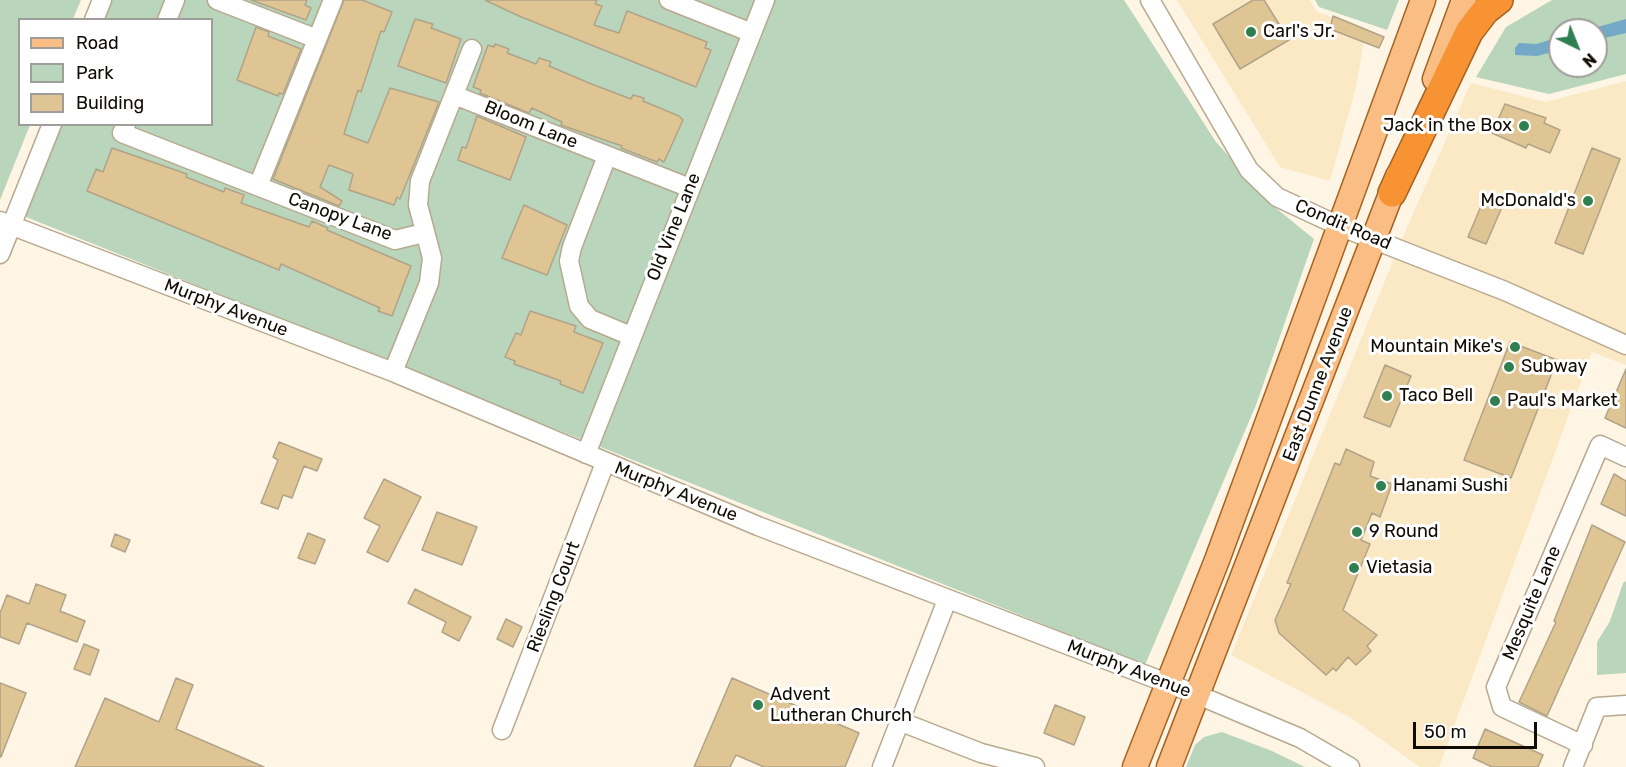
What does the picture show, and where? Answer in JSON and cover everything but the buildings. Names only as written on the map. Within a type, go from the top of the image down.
[{"type":"highway","points":[[1392,193],[1469,32],[1485,11],[1498,0]]},
{"type":"main road","name":"East Dunne Avenue","points":[[1135,767],[1221,549],[1423,0]]},
{"type":"main road","name":"East Dunne Avenue","points":[[1169,767],[1374,240],[1464,0]]},
{"type":"street","points":[[95,18],[102,0]]},
{"type":"street","points":[[168,18],[174,0]]},
{"type":"street","points":[[217,0],[317,39]]},
{"type":"street","points":[[258,186],[333,0]]},
{"type":"street","points":[[669,0],[752,33]]},
{"type":"street","name":"Old Vine Lane","points":[[586,454],[765,0]]},
{"type":"street","name":"Condit Road","points":[[1150,0],[1249,170],[1277,197],[1339,226],[1521,297],[1626,345]]},
{"type":"street","points":[[393,372],[429,283],[432,258],[418,205],[420,181],[472,49]]},
{"type":"street","name":"Bloom Lane","points":[[454,94],[690,188]]},
{"type":"street","points":[[0,254],[6,223],[51,126]]},
{"type":"street","name":"Canopy Lane","points":[[125,126],[122,133],[395,240],[424,233]]},
{"type":"street","points":[[608,156],[572,247],[569,261],[579,306],[590,319],[631,336]]},
{"type":"street","name":"Murphy Avenue","points":[[6,223],[393,372],[605,463],[947,600],[1198,695],[1300,738],[1350,767]]},
{"type":"street","name":"Mesquite Lane","points":[[1583,745],[1502,707],[1496,687],[1600,444],[1626,457]]},
{"type":"street","name":"Riesling Court","points":[[502,730],[605,463]]},
{"type":"street","points":[[882,767],[947,600]]},
{"type":"street","points":[[1573,767],[1597,706],[1626,705]]},
{"type":"street","points":[[899,721],[981,753],[1035,767]]},
{"type":"shaded area","points":[[1177,0],[1309,0],[1317,12],[1366,29],[1356,87],[1330,181],[1280,167]]},
{"type":"shaded area","points":[[1626,81],[1626,365],[1592,352],[1439,767],[1420,767],[1351,718],[1231,655],[1408,225],[1471,83],[1546,102]]},
{"type":"green space","points":[[0,0],[81,0],[73,18],[18,18],[18,126],[30,126],[0,200]]},
{"type":"green space","points":[[108,0],[1124,0],[1216,142],[1277,209],[1314,239],[1256,405],[1145,665],[21,215],[58,126],[213,126],[213,18],[100,18]]},
{"type":"green space","points":[[1315,0],[1399,0],[1387,30],[1319,7]]},
{"type":"green space","points":[[1552,0],[1626,0],[1626,74],[1549,94],[1476,77],[1506,27]]},
{"type":"green space","points":[[1626,581],[1626,673],[1597,675],[1597,642],[1610,621],[1623,583]]},
{"type":"green space","points":[[1222,732],[1272,751],[1305,767],[1186,767],[1195,745],[1204,737]]},
{"type":"water","points":[[1626,19],[1626,33],[1608,37],[1608,24]]},
{"type":"water","points":[[1548,40],[1548,53],[1537,56],[1515,55],[1515,48],[1519,43],[1536,44]]},
{"type":"place","name":"Carl's Jr.","points":[[1251,32]]},
{"type":"place","name":"Jack in the Box","points":[[1524,126]]},
{"type":"place","name":"McDonald's","points":[[1588,201]]},
{"type":"place","name":"Mountain Mike's","points":[[1515,347]]},
{"type":"place","name":"Subway","points":[[1509,367]]},
{"type":"place","name":"Taco Bell","points":[[1387,396]]},
{"type":"place","name":"Paul's Market","points":[[1495,401]]},
{"type":"place","name":"Hanami Sushi","points":[[1381,486]]},
{"type":"place","name":"9 Round","points":[[1357,532]]},
{"type":"place","name":"Vietasia","points":[[1354,568]]},
{"type":"place","name":"Advent Lutheran Church","points":[[758,705]]}]
